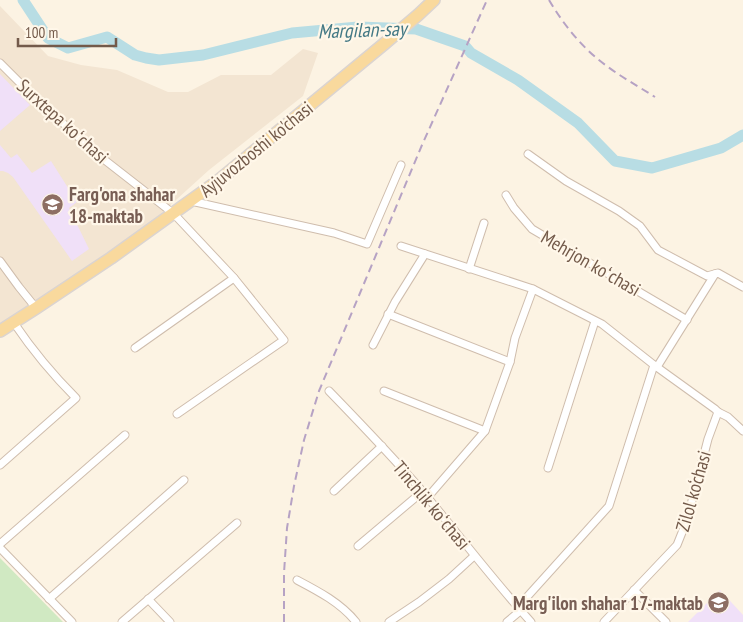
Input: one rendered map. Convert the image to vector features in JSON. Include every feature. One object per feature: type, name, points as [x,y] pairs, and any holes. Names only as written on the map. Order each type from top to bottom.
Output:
[{"type":"main road","name":"Ayjuvozboshi ko'chasi","points":[[0,331],[112,258],[218,181],[384,44],[434,0]]},
{"type":"street","name":"Surxtepa koʻchasi","points":[[0,63],[35,98],[97,154],[174,214],[234,278],[284,340],[176,414]]},
{"type":"street","points":[[528,154],[566,181],[619,211],[640,226],[658,250],[707,276],[722,275],[743,287]]},
{"type":"street","points":[[191,201],[334,233],[367,244],[401,165]]},
{"type":"street","name":"Mehrjon koʻchasi","points":[[506,194],[514,208],[532,229],[687,320]]},
{"type":"street","points":[[469,269],[484,222]]},
{"type":"street","points":[[401,246],[533,289],[602,324],[718,412],[728,417],[743,431]]},
{"type":"street","points":[[373,345],[404,286],[425,254]]},
{"type":"street","points":[[0,261],[36,308]]},
{"type":"street","points":[[507,622],[609,506],[656,366],[715,274]]},
{"type":"street","points":[[135,348],[234,278]]},
{"type":"street","points":[[358,546],[425,495],[485,431],[510,362],[515,338],[533,289]]},
{"type":"street","points":[[388,314],[510,362]]},
{"type":"street","points":[[548,468],[595,321]]},
{"type":"street","points":[[0,464],[76,398],[52,374],[14,323]]},
{"type":"street","name":"Tinchlik koʻchasi","points":[[329,391],[382,446],[425,495],[530,622]]},
{"type":"street","points":[[384,391],[485,431]]},
{"type":"street","name":"Zilol ko‘chasi","points":[[604,622],[677,545],[687,520],[708,438],[718,412]]},
{"type":"street","points":[[0,544],[124,435]]},
{"type":"street","points":[[334,491],[382,446]]},
{"type":"street","points":[[49,599],[184,480]]},
{"type":"street","points":[[122,622],[238,523]]},
{"type":"street","points":[[0,548],[72,622]]},
{"type":"street","points":[[388,622],[419,602],[474,556]]},
{"type":"street","points":[[297,580],[337,604],[350,614],[356,622]]},
{"type":"street","points":[[634,590],[666,622]]},
{"type":"street","points":[[148,599],[170,622]]},
{"type":"shaded area","points":[[0,6],[48,56],[81,65],[117,70],[168,92],[188,92],[221,75],[271,75],[303,49],[318,53],[303,96],[209,170],[144,229],[0,326]]},
{"type":"shaded area","points":[[0,74],[30,105],[0,131]]},
{"type":"shaded area","name":"Farg'ona shahar 18-maktab","points":[[0,145],[11,158],[17,154],[32,173],[51,161],[77,202],[69,208],[89,249],[72,261],[13,177],[8,173],[0,171]]},
{"type":"shaded area","name":"Marg'ilon shahar 17-maktab","points":[[720,590],[743,615],[743,622],[688,622]]},
{"type":"green space","points":[[0,558],[63,622],[0,622]]},
{"type":"waterway","name":"Margilan-say","points":[[23,0],[48,38],[68,48],[107,37],[135,55],[159,60],[203,55],[292,33],[358,27],[416,29],[465,46],[471,53],[518,80],[578,123],[615,161],[652,168],[721,148],[743,135]]},
{"type":"railway","points":[[284,622],[284,573],[287,528],[304,440],[319,391],[422,145],[487,0]]},
{"type":"railway","points":[[549,0],[571,32],[592,54],[612,70],[655,97]]},
{"type":"place","name":"Farg'ona shahar 18-maktab","points":[[53,205]]},
{"type":"place","name":"Marg'ilon shahar 17-maktab","points":[[719,603]]}]
